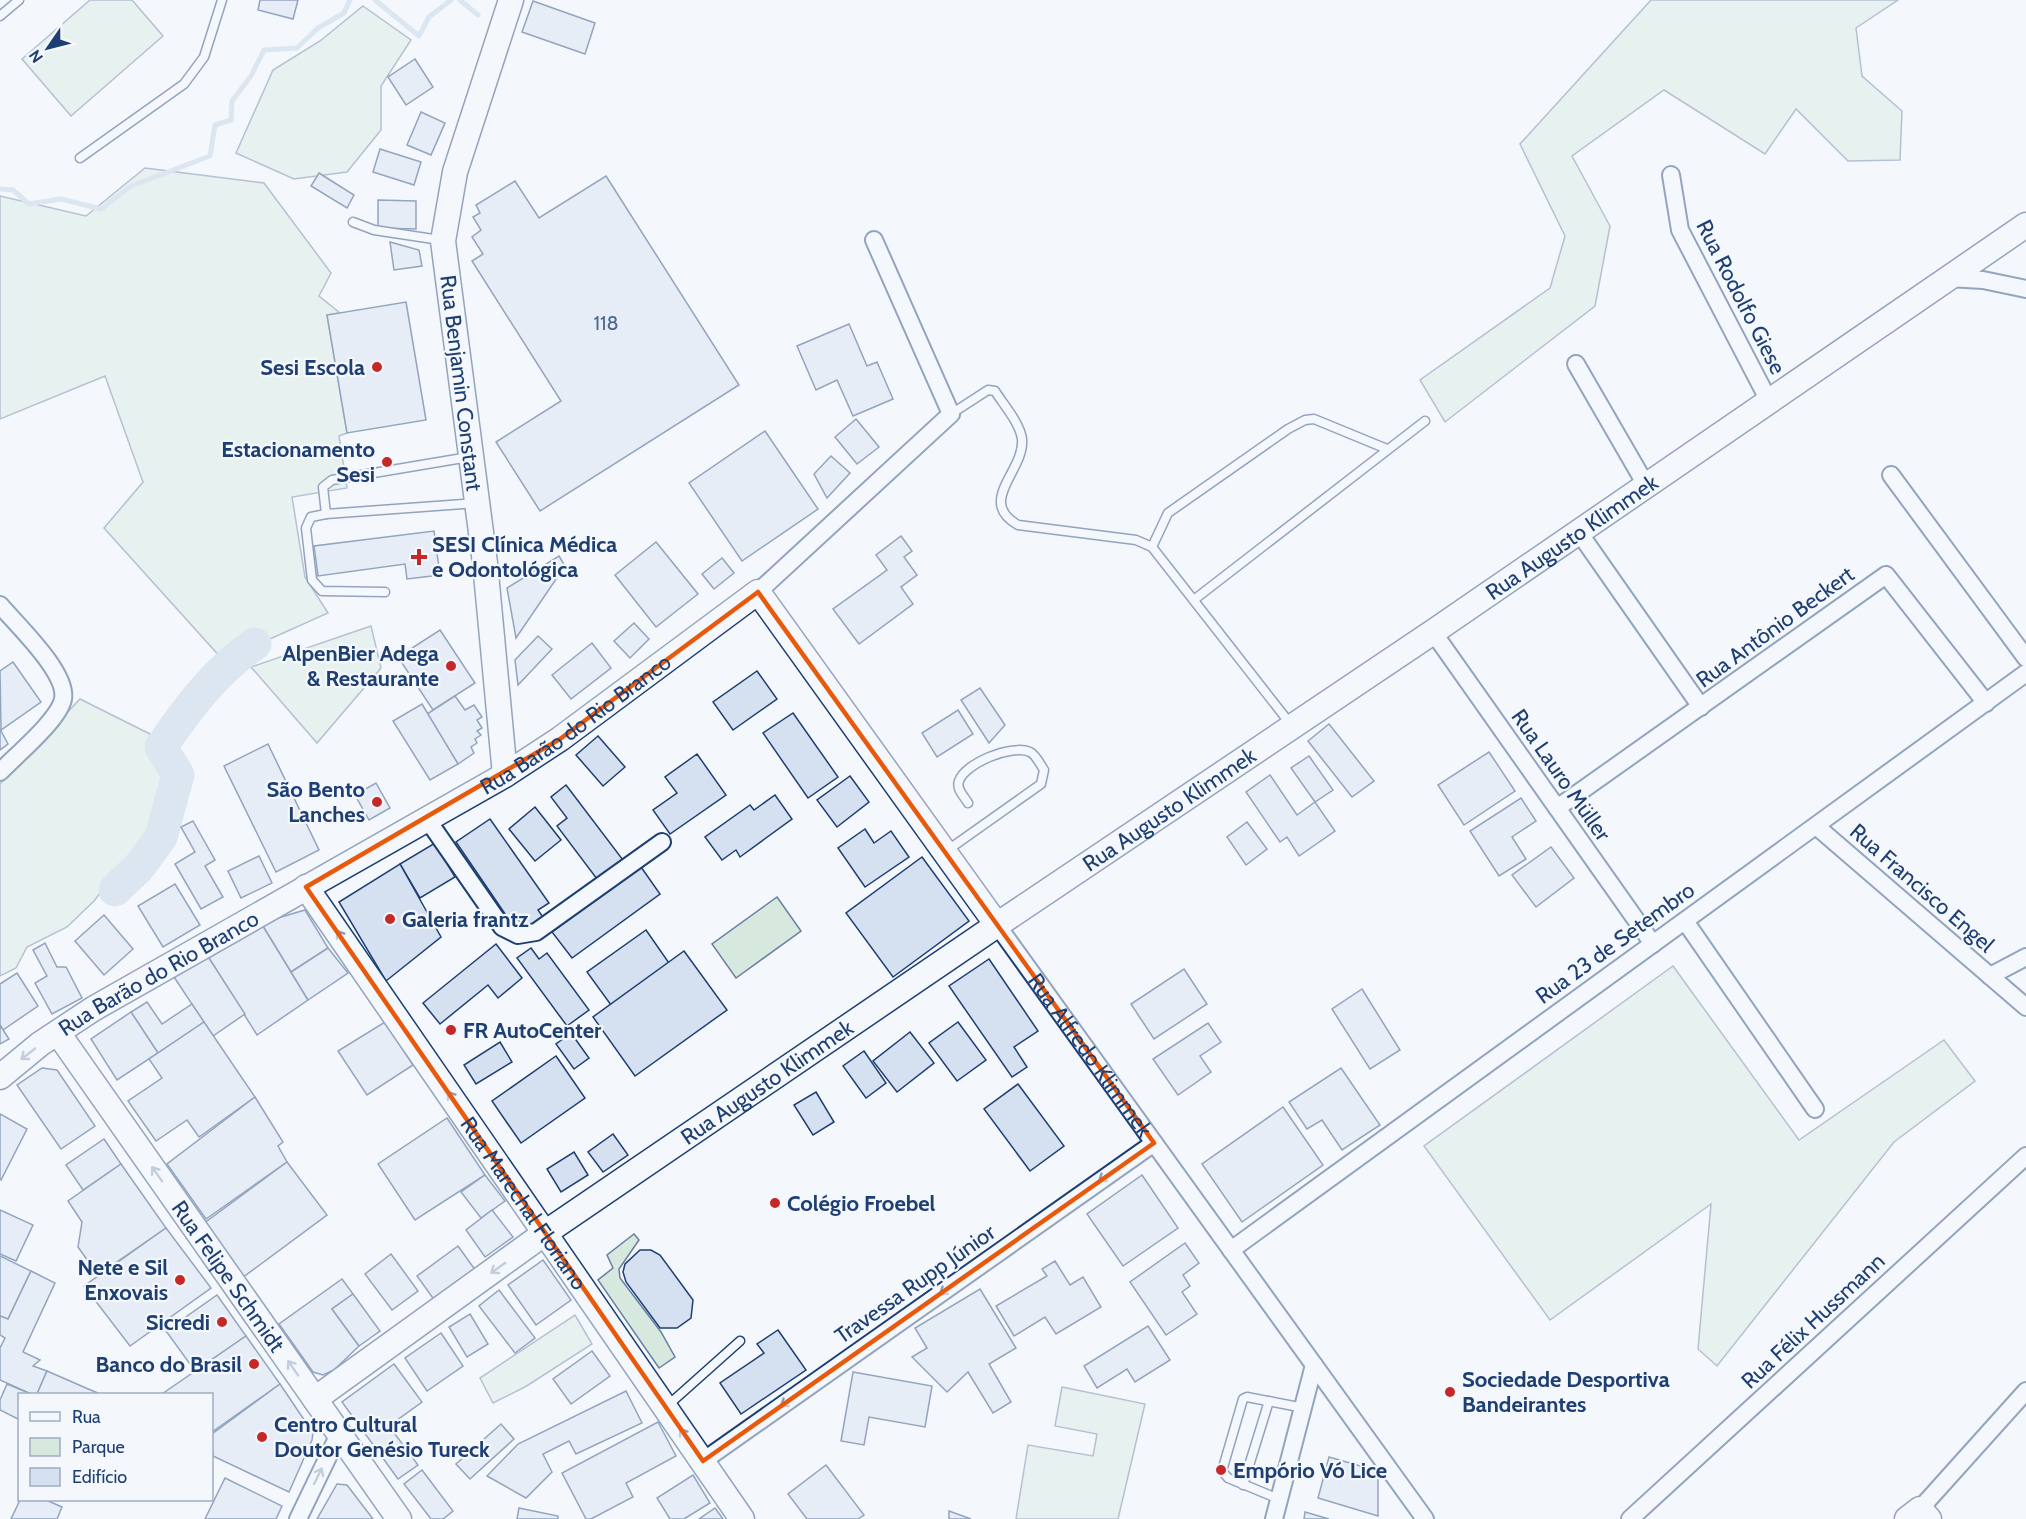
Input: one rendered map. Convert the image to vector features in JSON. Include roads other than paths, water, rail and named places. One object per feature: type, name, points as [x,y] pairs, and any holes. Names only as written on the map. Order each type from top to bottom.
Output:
[{"type":"street","name":"Rua Benjamin Constant","points":[[505,775],[477,503],[443,241],[455,171],[512,0]]},
{"type":"street","name":"Rua Rodolfo Giese","points":[[1671,175],[1677,221],[1683,236],[1769,401]]},
{"type":"street","name":"Rua Augusto Klimmek","points":[[315,1399],[545,1233],[1433,632],[2026,225]]},
{"type":"street","points":[[874,240],[951,414]]},
{"type":"street","points":[[1948,278],[1983,280],[2026,289]]},
{"type":"street","points":[[1576,364],[1646,485]]},
{"type":"street","name":"Rua Barão do Rio Branco","points":[[0,1077],[58,1033],[173,962],[505,775],[560,739],[758,592],[951,414]]},
{"type":"street","points":[[1891,475],[2026,658]]},
{"type":"street","points":[[1578,531],[1701,707]]},
{"type":"street","name":"Rua Antônio Beckert","points":[[1557,808],[1886,575],[1986,702]]},
{"type":"street","name":"Rua Alfredo Klimmek","points":[[758,592],[1425,1519]]},
{"type":"street","points":[[0,605],[56,672],[63,691],[58,709],[0,772]]},
{"type":"street","name":"Rua Lauro Müller","points":[[1433,632],[1653,944]]},
{"type":"street","name":"Rua 23 de Setembro","points":[[1231,1250],[2026,673]]},
{"type":"street","points":[[427,819],[502,927],[518,935],[536,932],[662,842]]},
{"type":"street","name":"Rua Francisco Engel","points":[[1816,826],[2026,1007]]},
{"type":"street","name":"Rua Marechal Floriano","points":[[306,887],[742,1519]]},
{"type":"street","points":[[1685,921],[1815,1109]]},
{"type":"street","points":[[1990,976],[2026,957]]},
{"type":"street","name":"Rua Felipe Schmidt","points":[[58,1033],[399,1519]]},
{"type":"street","name":"Travessa Rupp Júnior","points":[[703,1461],[1154,1143]]},
{"type":"street","name":"Rua Félix Hussmann","points":[[1630,1519],[2026,1156]]},
{"type":"street","points":[[1274,1519],[1314,1365]]},
{"type":"street","points":[[1919,1516],[2026,1391]]},
{"type":"street","points":[[298,1519],[339,1434]]},
{"type":"lane","points":[[0,16],[19,0]]},
{"type":"lane","points":[[80,158],[184,84],[204,57],[222,0]]},
{"type":"lane","points":[[353,222],[374,230],[443,241]]},
{"type":"lane","points":[[951,414],[991,389],[1018,428],[1022,438],[1021,453],[1001,496],[1001,510],[1007,519],[1018,525],[1136,540],[1152,547],[1195,599],[1292,726]]},
{"type":"lane","points":[[1152,547],[1168,513],[1287,429],[1305,420],[1314,419],[1387,449]]},
{"type":"lane","points":[[1195,599],[1425,421]]},
{"type":"lane","points":[[326,514],[323,487],[332,480],[471,457]]},
{"type":"lane","points":[[385,592],[322,591],[316,586],[312,580],[306,528],[311,517],[477,503]]},
{"type":"lane","points":[[945,852],[1041,784],[1044,770],[1032,753],[1022,749],[996,752],[963,775],[959,781],[958,789],[968,802]]},
{"type":"lane","points":[[665,1407],[740,1341]]},
{"type":"lane","points":[[1279,1499],[1228,1478],[1222,1471],[1241,1402],[1247,1397],[1304,1408]]},
{"type":"lane","points":[[1243,1485],[1269,1401]]},
{"type":"waterway","points":[[0,189],[13,190],[29,204],[61,199],[101,209],[131,186],[210,156],[215,125],[231,120],[232,101],[251,76],[264,50],[297,48],[318,28],[344,13],[350,0]]},
{"type":"waterway","points":[[375,0],[419,36],[429,17],[451,0]]},
{"type":"waterway","points":[[460,0],[478,15]]},
{"type":"waterway","points":[[115,890],[139,867],[161,837],[178,775],[161,747],[192,704],[215,678],[255,644]]},
{"type":"place","name":"Sesi Escola","points":[[377,367]]},
{"type":"place","name":"Estacionamento Sesi","points":[[387,462]]},
{"type":"place","name":"SESI Clínica Médica e Odontológica","points":[[419,557]]},
{"type":"place","name":"AlpenBier Adega & Restaurante","points":[[451,666]]},
{"type":"place","name":"São Bento Lanches","points":[[377,802]]},
{"type":"place","name":"Galeria frantz","points":[[390,919]]},
{"type":"place","name":"FR AutoCenter","points":[[451,1030]]},
{"type":"place","name":"Colégio Froebel","points":[[775,1203]]},
{"type":"place","name":"Nete e Sil Enxovais","points":[[180,1280]]},
{"type":"place","name":"Sicredi","points":[[222,1322]]},
{"type":"place","name":"Banco do Brasil","points":[[254,1364]]},
{"type":"place","name":"Sociedade Desportiva Bandeirantes","points":[[1450,1392]]},
{"type":"place","name":"Centro Cultural Doutor Genésio Tureck","points":[[262,1437]]},
{"type":"place","name":"Empório Vó Lice","points":[[1221,1470]]}]
